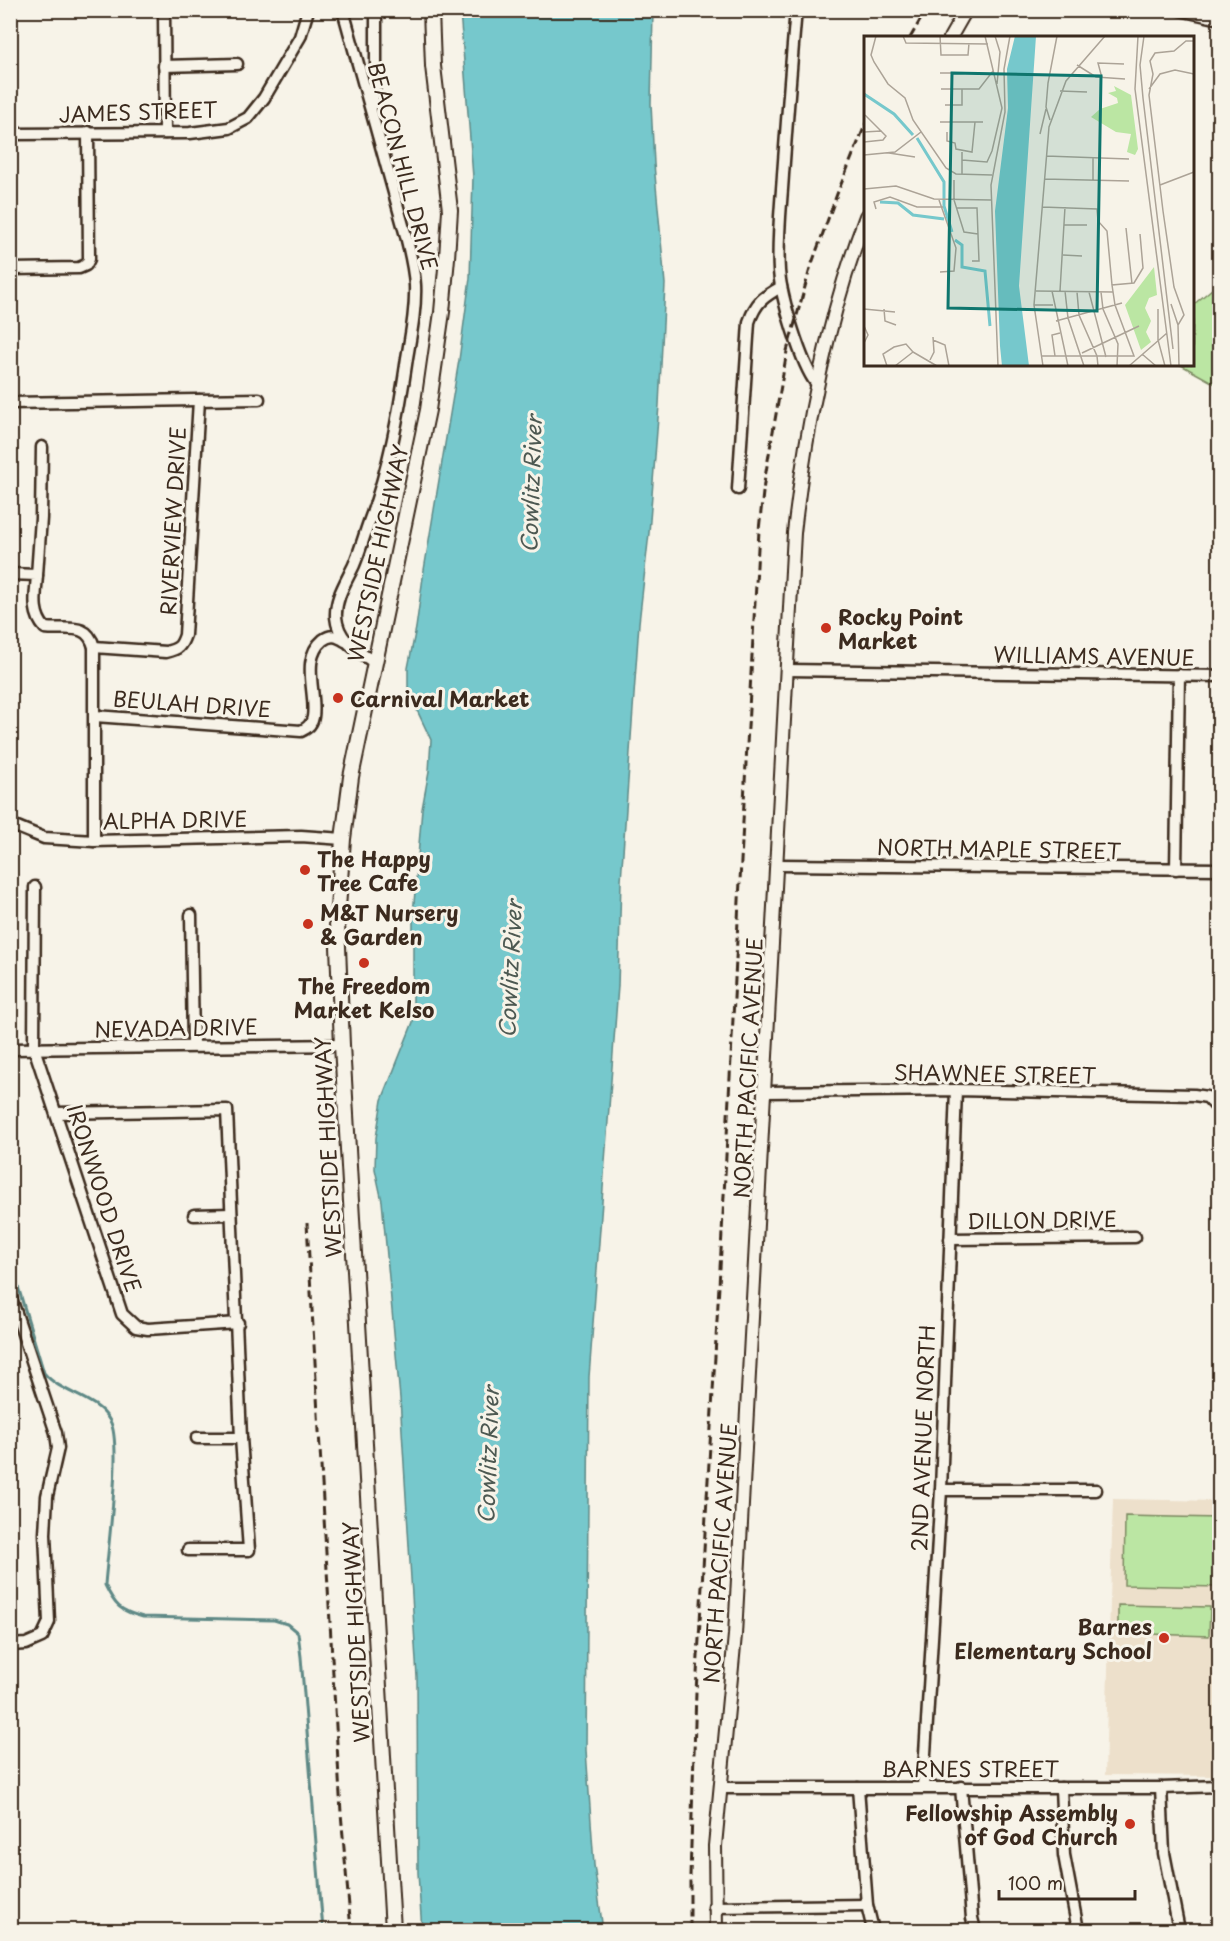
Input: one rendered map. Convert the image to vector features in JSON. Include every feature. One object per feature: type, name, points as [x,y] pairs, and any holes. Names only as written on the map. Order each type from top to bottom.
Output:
[{"type":"main road","name":"WESTSIDE HIGHWAY","points":[[393,1930],[342,1045],[337,922],[343,839],[351,777],[428,410],[442,312],[450,210],[433,66],[431,10]]},
{"type":"street","points":[[164,10],[165,133]]},
{"type":"street","name":"JAMES STREET","points":[[10,134],[209,132],[229,128],[248,118],[264,98],[300,37],[308,10]]},
{"type":"street","name":"BEACON HILL DRIVE","points":[[343,10],[406,236],[415,286],[408,356],[390,456],[380,494],[338,603],[336,620],[345,641]]},
{"type":"street","points":[[371,112],[376,78],[376,10]]},
{"type":"street","points":[[796,10],[779,262],[781,287],[802,359],[816,383]]},
{"type":"street","points":[[951,36],[966,10]]},
{"type":"street","points":[[1180,10],[1220,19]]},
{"type":"street","points":[[164,66],[237,64]]},
{"type":"street","points":[[10,269],[79,268],[86,265],[89,259],[88,132]]},
{"type":"street","name":"NORTH PACIFIC AVENUE","points":[[716,1930],[715,1846],[735,1635],[794,533],[816,383],[841,290],[864,222]]},
{"type":"street","points":[[738,489],[749,322],[754,307],[765,296],[781,287]]},
{"type":"street","points":[[10,402],[259,399]]},
{"type":"street","name":"RIVERVIEW DRIVE","points":[[94,647],[166,652],[177,649],[181,645],[184,635],[199,400]]},
{"type":"street","points":[[42,447],[41,518],[35,604],[39,621],[45,628],[74,628],[85,631],[92,639],[94,647]]},
{"type":"street","points":[[10,574],[37,574]]},
{"type":"street","name":"BEULAH DRIVE","points":[[94,647],[95,716],[301,731],[313,720],[311,680],[314,653],[320,643],[328,637],[335,636],[345,641]]},
{"type":"street","points":[[345,641],[375,663]]},
{"type":"street","name":"WILLIAMS AVENUE","points":[[787,670],[1220,676]]},
{"type":"street","points":[[1176,869],[1179,675]]},
{"type":"street","points":[[94,841],[95,716]]},
{"type":"street","name":"ALPHA DRIVE","points":[[10,824],[44,838],[94,841],[300,836],[343,839]]},
{"type":"street","name":"NORTH MAPLE STREET","points":[[777,864],[1220,869]]},
{"type":"street","name":"IRONWOOD DRIVE","points":[[35,888],[34,1048],[122,1314],[136,1327],[148,1329],[238,1323]]},
{"type":"street","points":[[191,915],[194,1046]]},
{"type":"street","name":"NEVADA DRIVE","points":[[10,1048],[342,1045]]},
{"type":"street","name":"SHAWNEE STREET","points":[[765,1092],[956,1090],[1194,1095],[1207,1097],[1220,1111]]},
{"type":"street","name":"2ND AVENUE NORTH","points":[[922,1787],[941,1490],[956,1090]]},
{"type":"street","points":[[56,1113],[227,1110],[238,1323],[241,1438],[249,1550],[188,1550]]},
{"type":"street","points":[[194,1215],[231,1214]]},
{"type":"street","name":"DILLON DRIVE","points":[[950,1239],[1135,1237]]},
{"type":"street","points":[[10,1295],[56,1433],[58,1448],[47,1496],[45,1534],[49,1622],[42,1637],[26,1644],[10,1645]]},
{"type":"street","points":[[197,1438],[241,1438]]},
{"type":"street","points":[[941,1490],[1096,1490]]},
{"type":"street","name":"BARNES STREET","points":[[720,1788],[1220,1786]]},
{"type":"street","points":[[961,1787],[972,1918],[975,1930]]},
{"type":"street","points":[[858,1788],[867,1905],[873,1930]]},
{"type":"street","points":[[1061,1788],[1064,1855],[1078,1930]]},
{"type":"street","points":[[1161,1788],[1164,1853],[1179,1930]]},
{"type":"street","points":[[714,1907],[867,1905]]},
{"type":"shaded area","name":"Barnes Elementary School","points":[[1113,1499],[1219,1501],[1219,1776],[1105,1775]]},
{"type":"green space","points":[[1219,283],[1219,386],[1183,366],[1194,366],[1194,304]]},
{"type":"green space","points":[[1125,1516],[1219,1518],[1219,1587],[1124,1585]]},
{"type":"green space","points":[[1118,1605],[1210,1607],[1209,1636],[1149,1634],[1148,1626],[1118,1625]]},
{"type":"water","name":"Cowlitz River","points":[[460,11],[653,11],[651,104],[665,284],[659,405],[639,623],[621,881],[618,986],[589,1377],[586,1750],[594,1865],[603,1930],[422,1930],[418,1873],[417,1677],[400,1398],[382,1201],[375,1169],[376,1138],[382,1100],[413,1022],[413,915],[422,809],[429,771],[431,740],[408,691],[408,668],[459,360],[470,278],[473,177]]},
{"type":"waterway","points":[[10,1260],[44,1373],[60,1386],[96,1406],[110,1421],[114,1433],[115,1474],[105,1585],[115,1603],[124,1610],[143,1617],[274,1620],[287,1624],[298,1633],[323,1930]]},
{"type":"railway","points":[[911,36],[926,10]]},
{"type":"railway","points":[[690,1930],[696,1692],[759,530],[764,483],[787,351],[810,269],[864,128]]},
{"type":"railway","points":[[307,1223],[341,1813],[351,1930]]},
{"type":"place","name":"Rocky Point Market","points":[[826,628]]},
{"type":"place","name":"Carnival Market","points":[[338,698]]},
{"type":"place","name":"The Happy Tree Cafe","points":[[305,870]]},
{"type":"place","name":"M&T Nursery & Garden","points":[[308,924]]},
{"type":"place","name":"The Freedom Market Kelso","points":[[364,963]]},
{"type":"place","name":"Barnes Elementary School","points":[[1164,1638]]},
{"type":"place","name":"Fellowship Assembly of God Church","points":[[1130,1824]]}]
